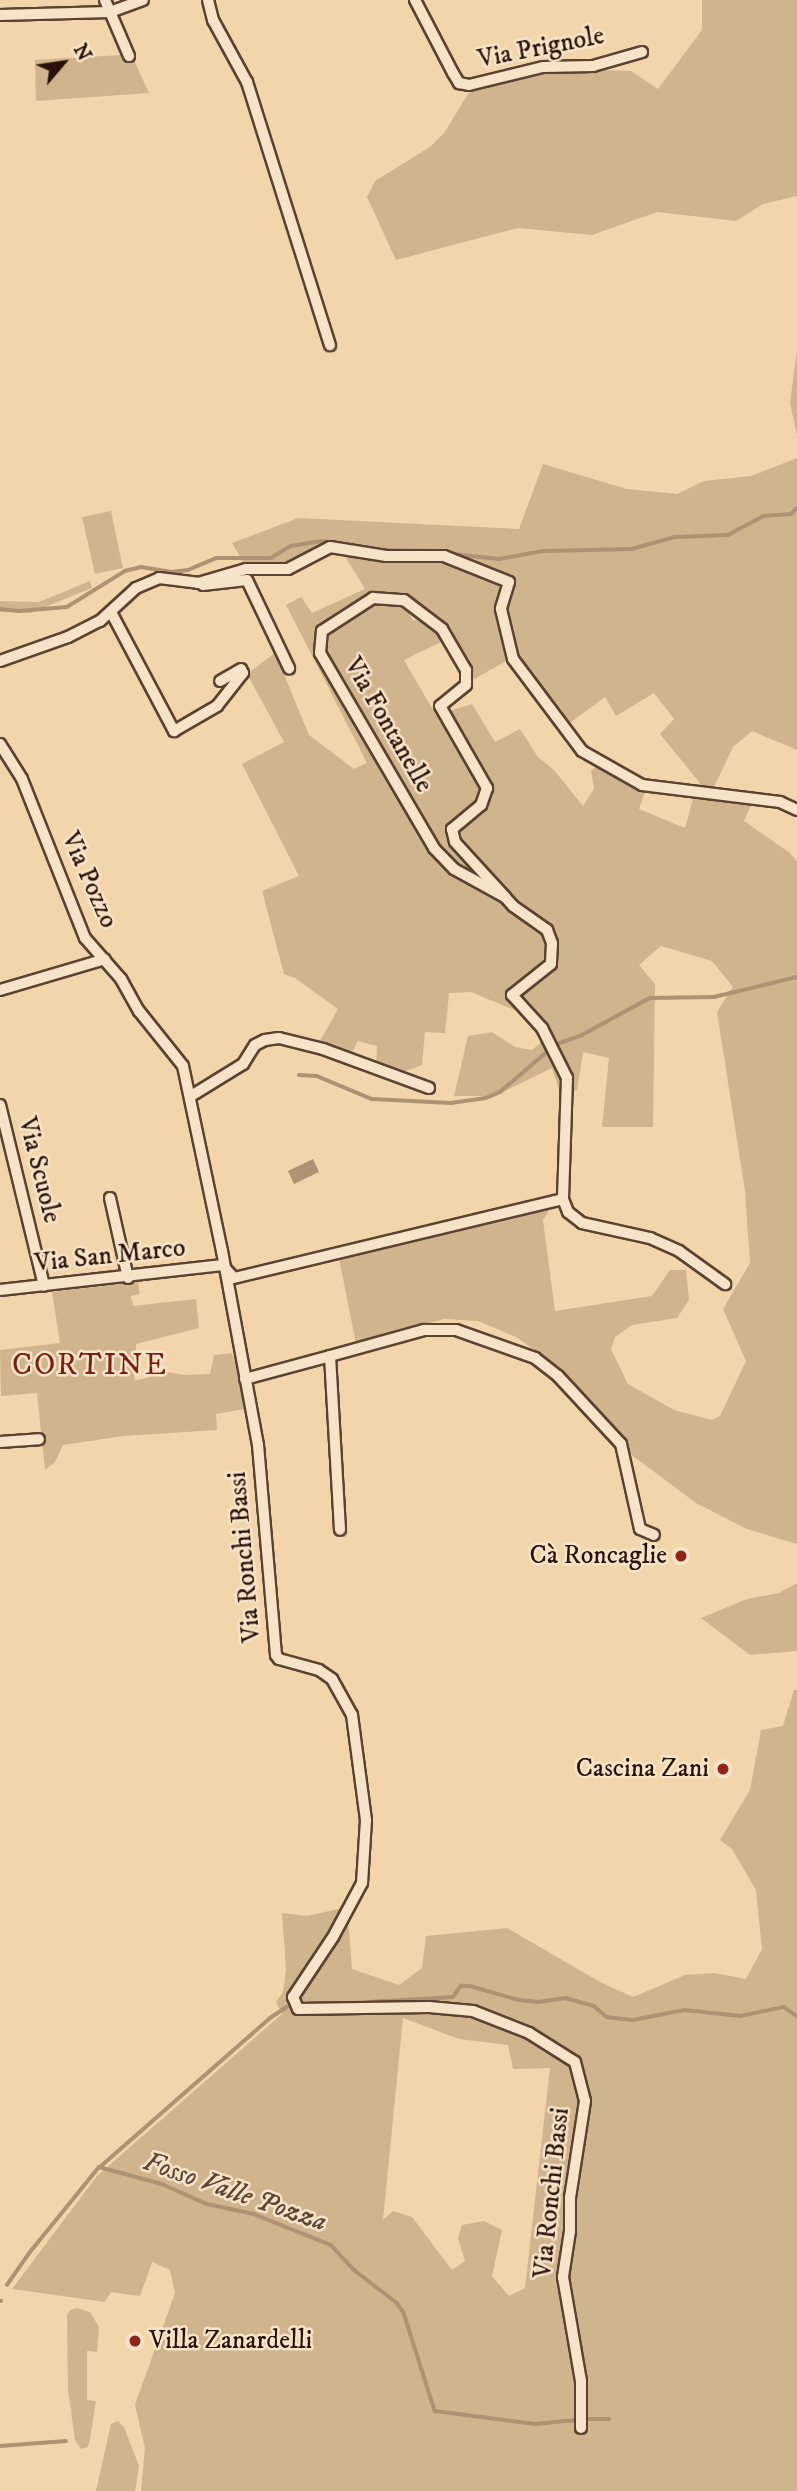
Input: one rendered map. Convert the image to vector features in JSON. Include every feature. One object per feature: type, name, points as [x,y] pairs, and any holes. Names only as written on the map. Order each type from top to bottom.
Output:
[{"type":"street","points":[[105,0],[130,56]]},
{"type":"street","points":[[0,15],[110,12],[143,0]]},
{"type":"street","points":[[208,0],[213,20],[247,82],[330,345]]},
{"type":"street","name":"Via Prignole","points":[[415,0],[459,83],[469,85],[543,67],[593,66],[642,52]]},
{"type":"street","points":[[198,583],[246,569],[288,569],[330,547],[386,556],[444,556],[505,579],[509,584],[501,609],[513,659],[582,751],[642,785],[780,802],[797,810]]},
{"type":"street","points":[[0,661],[68,637],[111,612],[147,581],[159,578],[206,586],[247,580],[289,668]]},
{"type":"street","name":"Via Fontanelle","points":[[505,897],[455,842],[452,829],[462,817],[481,805],[487,788],[440,706],[466,685],[466,670],[442,629],[414,607],[404,600],[373,598],[322,631],[320,653],[434,848],[454,869],[505,897],[547,930],[552,943],[551,964],[512,995],[542,1028],[567,1078],[564,1199]]},
{"type":"street","points":[[111,612],[174,730],[217,706],[243,673],[240,668],[220,681]]},
{"type":"street","name":"Via Pozzo","points":[[0,744],[22,779],[86,937],[121,979],[139,1011],[183,1066],[223,1265]]},
{"type":"street","points":[[0,990],[105,959]]},
{"type":"street","points":[[191,1096],[243,1064],[256,1045],[265,1040],[279,1038],[323,1049],[429,1087]]},
{"type":"street","name":"Via Scuole","points":[[0,1105],[44,1286]]},
{"type":"street","points":[[110,1198],[128,1278]]},
{"type":"street","points":[[223,1265],[233,1278],[564,1199],[568,1212],[582,1223],[650,1238],[679,1251],[725,1284]]},
{"type":"street","name":"Via San Marco","points":[[0,1290],[128,1278],[223,1265]]},
{"type":"street","name":"Via Ronchi Bassi","points":[[223,1265],[258,1445],[276,1655],[279,1659],[319,1670],[332,1679],[344,1698],[352,1715],[366,1820],[362,1883],[333,1937],[293,1997],[298,2009],[429,2007],[473,2011],[529,2033],[575,2062],[585,2101],[570,2197],[570,2231],[563,2277],[581,2381],[581,2428]]},
{"type":"street","points":[[245,1379],[424,1330],[456,1330],[535,1358],[558,1376],[621,1444],[640,1529],[654,1535]]},
{"type":"street","points":[[330,1356],[340,1530]]},
{"type":"street","points":[[0,1441],[39,1439]]},
{"type":"shaded area","points":[[702,0],[797,0],[797,196],[763,204],[736,221],[657,212],[592,235],[518,228],[396,260],[367,197],[375,181],[430,147],[444,133],[470,91],[484,85],[555,68],[631,71],[658,89],[702,30]]},
{"type":"shaded area","points":[[132,56],[149,93],[36,101],[35,60]]},
{"type":"shaded area","points":[[797,350],[797,435],[790,403]]},
{"type":"shaded area","points":[[797,458],[797,750],[752,731],[733,747],[714,787],[699,788],[700,783],[660,734],[674,719],[654,693],[616,716],[605,697],[567,725],[519,656],[514,657],[503,609],[512,579],[452,558],[469,558],[439,551],[414,549],[385,553],[321,544],[294,560],[272,565],[244,563],[232,543],[298,518],[519,529],[543,464],[627,489],[677,494],[704,481],[751,476]]},
{"type":"shaded area","points":[[111,511],[123,568],[95,574],[82,517]]},
{"type":"shaded area","points":[[343,553],[444,558],[506,583],[499,609],[510,659],[474,679],[461,651],[404,597],[374,595],[325,627],[318,653],[374,756],[439,857],[503,899],[546,932],[550,942],[546,963],[514,988],[524,1014],[471,992],[449,993],[445,1033],[425,1032],[422,1065],[393,1076],[376,1069],[377,1046],[358,1041],[350,1056],[315,1050],[338,1009],[295,978],[284,974],[262,891],[299,876],[242,764],[284,742],[247,674],[275,653],[309,735],[354,769],[367,763],[286,605],[301,597],[312,613],[365,589]]},
{"type":"shaded area","points":[[90,581],[92,588],[30,613],[0,612],[0,601],[39,602]]},
{"type":"shaded area","points":[[371,603],[404,604],[413,621],[421,618],[447,639],[404,660],[436,715],[440,714],[466,764],[484,788],[485,795],[455,820],[449,830],[497,891],[460,870],[444,855],[324,655],[325,632],[356,615]]},
{"type":"shaded area","points":[[472,704],[495,742],[520,729],[538,757],[554,770],[583,806],[594,789],[591,771],[599,764],[646,789],[639,809],[685,828],[693,799],[753,800],[744,821],[790,853],[797,862],[797,1544],[747,1529],[696,1503],[633,1456],[616,1433],[546,1358],[516,1337],[478,1321],[444,1319],[356,1344],[339,1258],[537,1208],[551,1207],[543,1220],[555,1311],[652,1296],[670,1270],[686,1270],[689,1300],[677,1318],[632,1325],[615,1337],[611,1349],[628,1384],[674,1410],[712,1420],[720,1416],[746,1361],[723,1309],[750,1263],[745,1191],[717,1012],[733,987],[712,961],[661,946],[639,965],[655,984],[653,1127],[602,1127],[609,1058],[583,1052],[577,1090],[571,1092],[518,995],[543,976],[553,935],[545,922],[519,905],[460,843],[455,828],[489,799],[489,791],[446,712]]},
{"type":"shaded area","points":[[492,1032],[515,1047],[532,1050],[543,1041],[565,1079],[565,1094],[561,1096],[552,1068],[495,1096],[454,1096],[468,1036]]},
{"type":"shaded area","points":[[313,1159],[319,1172],[294,1184],[288,1171]]},
{"type":"shaded area","points":[[138,1282],[140,1294],[131,1296],[133,1306],[196,1299],[199,1328],[136,1344],[136,1368],[133,1370],[135,1381],[166,1372],[210,1374],[214,1355],[232,1353],[250,1408],[216,1414],[217,1430],[124,1436],[63,1445],[55,1462],[45,1470],[37,1393],[1,1396],[0,1350],[60,1343],[52,1292]]},
{"type":"shaded area","points":[[797,1583],[797,1651],[750,1655],[701,1618],[747,1599],[779,1593]]},
{"type":"shaded area","points":[[794,1690],[797,1690],[797,2491],[141,2491],[145,2448],[135,2405],[175,2293],[170,2270],[152,2262],[140,2296],[111,2292],[105,2302],[12,2289],[97,2176],[282,2014],[276,2002],[283,1992],[286,1969],[282,1913],[307,1916],[347,1907],[352,1969],[399,1985],[422,1968],[426,1936],[507,1928],[600,1982],[633,1997],[685,1975],[714,1973],[746,1979],[762,1949],[756,1890],[732,1849],[720,1840],[750,1790],[761,1730],[783,1726]],"holes":[[[403,2018],[459,2039],[508,2045],[513,2069],[550,2068],[525,2288],[509,2296],[492,2276],[502,2230],[484,2221],[462,2225],[458,2238],[465,2261],[452,2270],[412,2217],[393,2211],[383,2220]]]},
{"type":"shaded area","points":[[77,2308],[90,2312],[99,2327],[97,2352],[87,2351],[87,2400],[96,2401],[88,2447],[81,2449],[75,2440],[68,2390],[67,2315],[70,2310]]},
{"type":"shaded area","points":[[118,2421],[124,2427],[139,2466],[135,2491],[96,2491],[111,2424]]},
{"type":"waterway","points":[[453,554],[499,559],[544,551],[632,549],[675,537],[728,535],[763,516],[791,514],[797,508]]},
{"type":"waterway","points":[[0,609],[19,611],[67,607],[125,571],[141,567],[172,572],[188,570],[216,558],[271,558],[291,546],[322,541],[369,548]]},
{"type":"waterway","points":[[380,550],[431,551]]},
{"type":"waterway","points":[[299,1075],[317,1076],[372,1099],[451,1103],[486,1098],[500,1092],[555,1045],[582,1035],[650,998],[714,997],[797,977]]},
{"type":"waterway","points":[[352,2003],[453,1997],[461,1986],[470,1986],[519,2000],[538,2002],[566,1998],[594,2006],[607,2017],[633,2020],[685,2010],[740,2016],[784,2007],[797,2016]]},
{"type":"waterway","points":[[100,2167],[270,2018],[287,2007]]},
{"type":"waterway","name":"Fosso Valle Pozza","points":[[7,2285],[30,2252],[99,2167],[162,2184],[207,2204],[254,2214],[331,2245],[353,2269],[397,2303],[404,2313],[435,2411],[535,2424],[576,2420]]},
{"type":"waterway","name":"Fosso Valle Pozza","points":[[587,2419],[609,2419]]},
{"type":"waterway","points":[[0,2446],[66,2441]]},
{"type":"place","name":"Cà Roncaglie","points":[[681,1556]]},
{"type":"place","name":"Cascina Zani","points":[[723,1769]]},
{"type":"place","name":"Villa Zanardelli","points":[[135,2341]]},
{"type":"district","name":"CORTINE","points":[[90,1366]]}]
